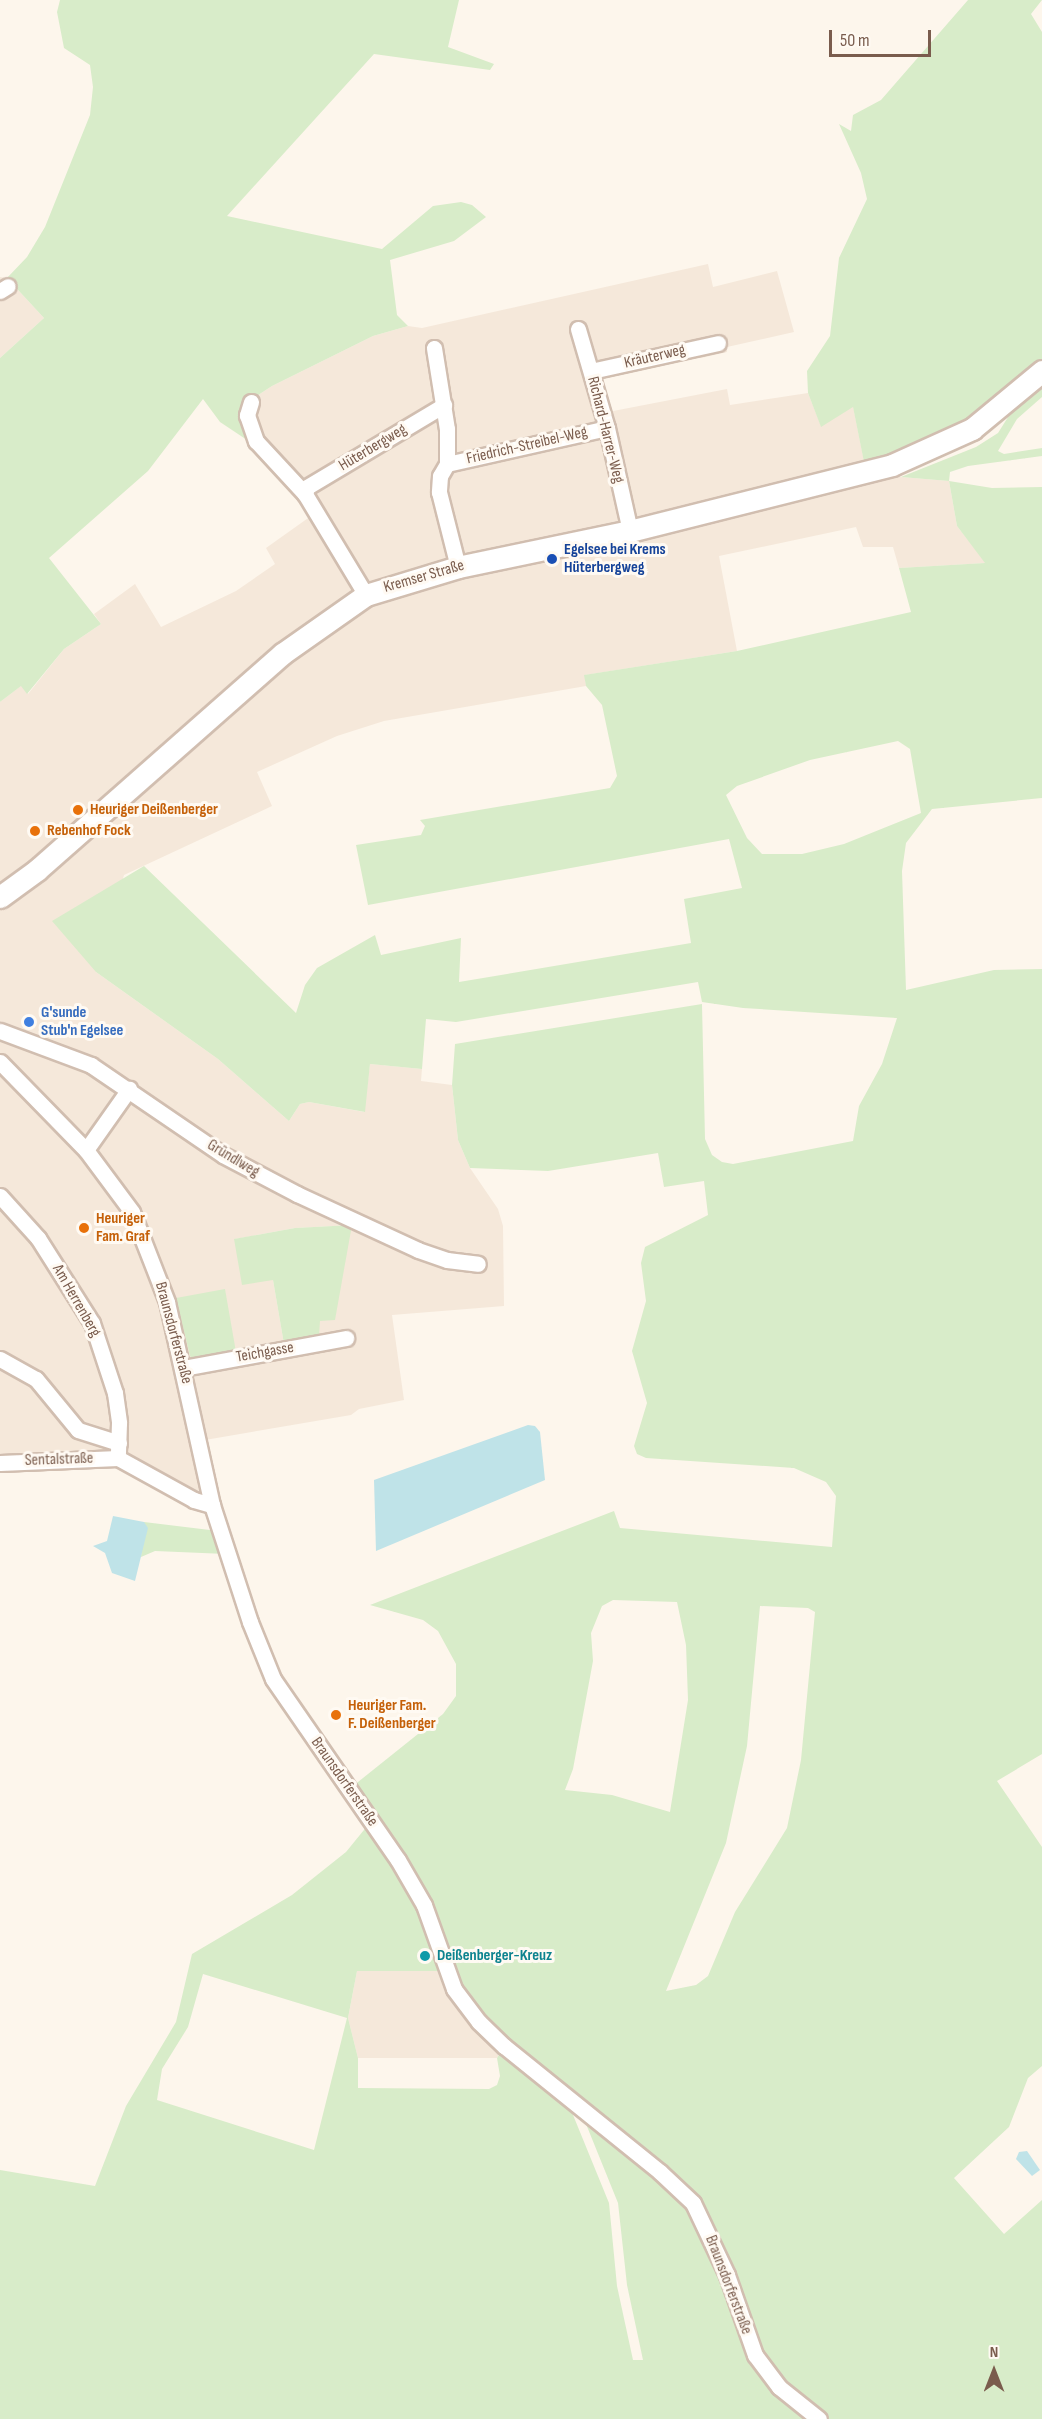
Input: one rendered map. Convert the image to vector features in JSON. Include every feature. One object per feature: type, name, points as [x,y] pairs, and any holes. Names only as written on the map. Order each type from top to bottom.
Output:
[{"type":"street","name":"Richard-Harrer-Weg","points":[[578,329],[607,428],[630,531]]},
{"type":"street","name":"Kräuterweg","points":[[591,372],[718,343]]},
{"type":"street","points":[[434,348],[444,405],[447,464],[440,476],[439,492],[458,567]]},
{"type":"street","name":"Kremser Straße","points":[[0,897],[37,870],[282,654],[366,595],[458,567],[630,531],[837,481],[910,458],[972,429],[1042,372]]},
{"type":"street","points":[[251,402],[248,427],[305,494],[366,595]]},
{"type":"street","name":"Hüterbergweg","points":[[305,494],[308,488],[444,405]]},
{"type":"street","name":"Friedrich-Streibel-Weg","points":[[447,464],[607,428]]},
{"type":"street","name":"Gründlweg","points":[[0,1031],[91,1065],[246,1169],[418,1250],[447,1260],[478,1264]]},
{"type":"street","name":"Braunsdorferstraße","points":[[0,1062],[86,1150],[132,1212],[167,1302],[212,1505],[250,1622],[273,1679],[399,1860],[424,1905],[447,1975],[464,2005],[530,2070],[660,2172],[693,2203],[727,2276],[755,2355],[779,2387],[819,2419]]},
{"type":"street","points":[[86,1150],[129,1089]]},
{"type":"street","name":"Am Herrenberg","points":[[0,1196],[38,1238],[92,1323],[115,1393],[119,1450]]},
{"type":"street","name":"Teichgasse","points":[[183,1368],[346,1338]]},
{"type":"street","points":[[0,1359],[36,1379],[78,1430],[119,1450],[194,1500],[212,1505]]},
{"type":"street","name":"Sentalstraße","points":[[0,1463],[119,1450]]},
{"type":"shaded area","points":[[708,264],[713,287],[777,271],[794,332],[727,347],[727,352],[701,358],[688,355],[614,373],[601,381],[608,412],[727,389],[730,405],[808,393],[821,426],[853,406],[868,481],[901,477],[949,481],[957,526],[986,563],[899,568],[893,547],[863,547],[856,527],[719,556],[737,651],[585,675],[586,686],[384,721],[337,736],[257,772],[272,806],[124,875],[96,972],[218,1059],[289,1121],[300,1104],[309,1102],[364,1112],[370,1064],[422,1069],[421,1081],[452,1085],[458,1140],[470,1168],[498,1209],[503,1226],[504,1306],[392,1315],[404,1400],[359,1409],[351,1415],[205,1440],[218,1504],[197,1509],[126,1466],[108,1463],[0,1467],[0,702],[22,685],[28,694],[64,649],[101,624],[94,614],[135,584],[161,627],[236,591],[275,564],[266,548],[311,516],[244,430],[242,415],[246,403],[272,386],[373,336],[408,326],[422,328]],"holes":[[[352,1225],[320,1321],[284,1344],[273,1280],[235,1239],[295,1228]]]},
{"type":"shaded area","points":[[0,277],[7,278],[44,318],[0,358]]},
{"type":"shaded area","points":[[357,1971],[441,1971],[502,2050],[497,2058],[358,2058],[348,2018]]},
{"type":"green space","points":[[60,0],[459,0],[448,47],[494,64],[490,70],[374,54],[227,216],[382,249],[433,206],[461,202],[472,205],[486,217],[454,241],[390,260],[397,315],[408,326],[373,336],[272,386],[246,403],[242,415],[244,430],[253,444],[220,422],[203,399],[148,471],[49,558],[101,624],[64,649],[27,694],[21,686],[0,702],[0,358],[44,318],[7,278],[27,257],[45,227],[90,115],[93,87],[90,65],[64,48],[57,12]]},
{"type":"green space","points":[[968,0],[1042,0],[1031,14],[1042,32],[1042,363],[970,423],[865,467],[853,407],[821,427],[808,393],[807,371],[830,336],[839,258],[867,199],[861,173],[839,124],[851,131],[853,115],[881,100]]},
{"type":"green space","points":[[1042,382],[1042,397],[1017,419],[998,451],[1004,454],[1042,448],[1042,456],[968,466],[950,472],[949,481],[901,477],[976,447],[998,433],[1015,406]]},
{"type":"green space","points":[[949,481],[992,488],[1042,487],[1042,798],[932,809],[906,843],[902,871],[906,990],[994,970],[1042,969],[1042,1754],[997,1781],[1042,1847],[1042,2066],[1028,2078],[1009,2127],[954,2178],[1004,2234],[1042,2200],[1042,2419],[0,2419],[0,2170],[95,2186],[126,2106],[176,2022],[192,1954],[292,1895],[346,1852],[368,1825],[420,1907],[441,1971],[357,1971],[348,2018],[358,2058],[358,2088],[489,2089],[497,2085],[500,2076],[497,2058],[502,2050],[571,2110],[609,2203],[617,2286],[633,2360],[643,2360],[627,2285],[618,2203],[586,2124],[678,2194],[689,2206],[707,2241],[716,2236],[697,2200],[684,2187],[507,2043],[481,2019],[458,1986],[428,1902],[403,1858],[353,1786],[443,1714],[456,1696],[456,1664],[438,1631],[423,1620],[370,1605],[614,1511],[620,1528],[832,1547],[836,1496],[826,1482],[794,1468],[646,1458],[637,1454],[634,1446],[647,1403],[632,1351],[646,1301],[641,1263],[645,1247],[708,1215],[704,1181],[664,1187],[658,1153],[548,1171],[470,1168],[458,1140],[452,1085],[455,1044],[702,1004],[705,1139],[712,1155],[722,1162],[733,1164],[853,1141],[859,1106],[882,1064],[897,1018],[743,1008],[702,1002],[698,982],[456,1022],[426,1019],[422,1069],[370,1064],[365,1112],[309,1102],[300,1104],[289,1121],[218,1059],[96,972],[52,921],[144,866],[296,1013],[305,985],[317,968],[375,935],[381,955],[461,938],[459,982],[691,943],[684,899],[742,888],[729,839],[368,905],[356,845],[421,835],[425,826],[420,820],[610,788],[617,776],[602,705],[586,686],[584,675],[737,651],[911,612],[899,568],[985,563],[957,526]],"holes":[[[898,741],[910,749],[921,813],[844,844],[802,854],[762,854],[747,838],[726,795],[737,786],[810,760]],[[613,1600],[677,1602],[686,1645],[688,1700],[670,1812],[612,1795],[565,1790],[573,1769],[593,1661],[591,1633],[602,1606]],[[760,1606],[808,1608],[815,1612],[801,1760],[787,1828],[735,1912],[708,1976],[696,1985],[666,1991],[726,1843],[747,1746]],[[203,1974],[347,2018],[314,2150],[157,2100],[162,2069],[188,2027]]]},
{"type":"green space","points":[[352,1225],[335,1320],[320,1321],[319,1336],[284,1344],[273,1280],[242,1285],[234,1239],[295,1228]]},
{"type":"green space","points":[[225,1289],[236,1352],[194,1360],[190,1356],[176,1298]]},
{"type":"green space","points":[[144,1522],[218,1531],[226,1554],[155,1551],[141,1557]]},
{"type":"water","points":[[528,1425],[535,1426],[540,1432],[545,1480],[376,1551],[374,1480]]},
{"type":"water","points":[[113,1516],[144,1522],[148,1528],[135,1581],[112,1573],[105,1553],[93,1546],[107,1541]]},
{"type":"water","points":[[1027,2151],[1040,2170],[1032,2176],[1016,2159],[1019,2152]]},
{"type":"place","name":"Egelsee bei Krems Hüterbergweg","points":[[552,559]]},
{"type":"place","name":"Heuriger Deißenberger","points":[[78,810]]},
{"type":"place","name":"Rebenhof Fock","points":[[35,831]]},
{"type":"place","name":"G'sunde Stub'n Egelsee","points":[[29,1022]]},
{"type":"place","name":"Heuriger Fam. Graf","points":[[84,1228]]},
{"type":"place","name":"Heuriger Fam. F. Deißenberger","points":[[336,1715]]},
{"type":"place","name":"Deißenberger-Kreuz","points":[[425,1956]]}]
